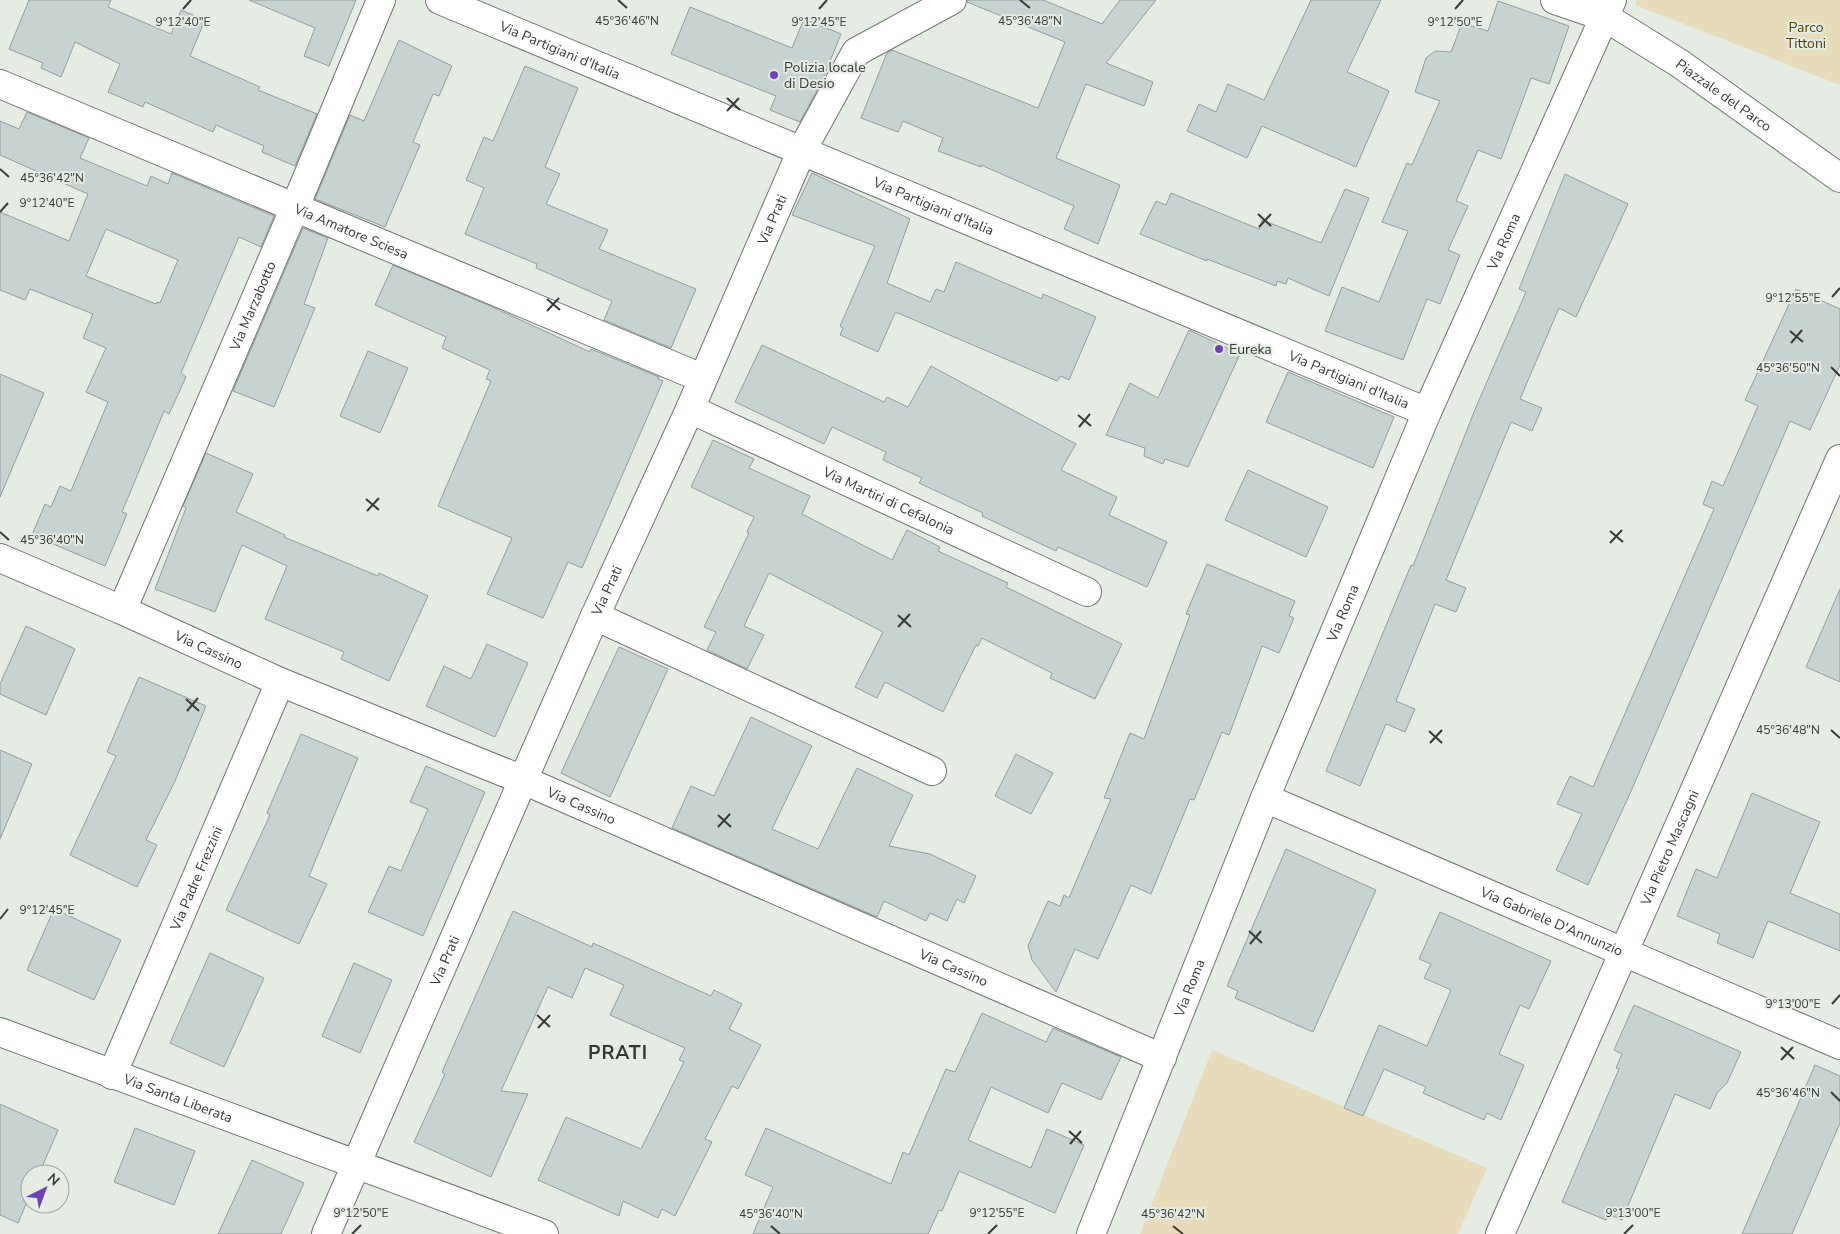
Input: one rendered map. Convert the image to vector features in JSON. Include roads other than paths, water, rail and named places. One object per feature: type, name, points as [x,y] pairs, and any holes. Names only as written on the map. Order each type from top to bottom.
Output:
[{"type":"street","name":"Via Marzabotto","points":[[122,610],[381,0]]},
{"type":"street","name":"Via Partigiani d'Italia","points":[[440,0],[1427,412]]},
{"type":"street","name":"Via Prati","points":[[326,1234],[522,780],[690,409],[802,150],[856,52],[952,0]]},
{"type":"street","name":"Piazzale del Parco","points":[[1555,0],[1608,8],[1679,63],[1840,178]]},
{"type":"street","name":"Via Roma","points":[[1091,1234],[1265,798],[1427,412],[1608,8]]},
{"type":"street","name":"Via Amatore Sciesa","points":[[0,84],[702,378]]},
{"type":"street","name":"Via Martiri di Cefalonia","points":[[690,409],[1086,592]]},
{"type":"street","name":"Via Pietro Mascagni","points":[[1500,1234],[1840,460]]},
{"type":"street","name":"Via Cassino","points":[[0,558],[122,610],[280,682],[522,780],[1162,1058]]},
{"type":"street","points":[[595,616],[932,771]]},
{"type":"street","name":"Via Padre Frezzini","points":[[112,1075],[280,682]]},
{"type":"street","name":"Via Gabriele D'Annunzio","points":[[1265,798],[1840,1045]]},
{"type":"street","name":"Via Santa Liberata","points":[[0,1032],[544,1234]]},
{"type":"place","name":"Polizia locale di Desio","points":[[774,75]]},
{"type":"place","name":"Eureka","points":[[1219,349]]},
{"type":"district","name":"PRATI","points":[[618,1053]]},
{"type":"park label","name":"Parco Tittoni","points":[[1806,36]]}]
